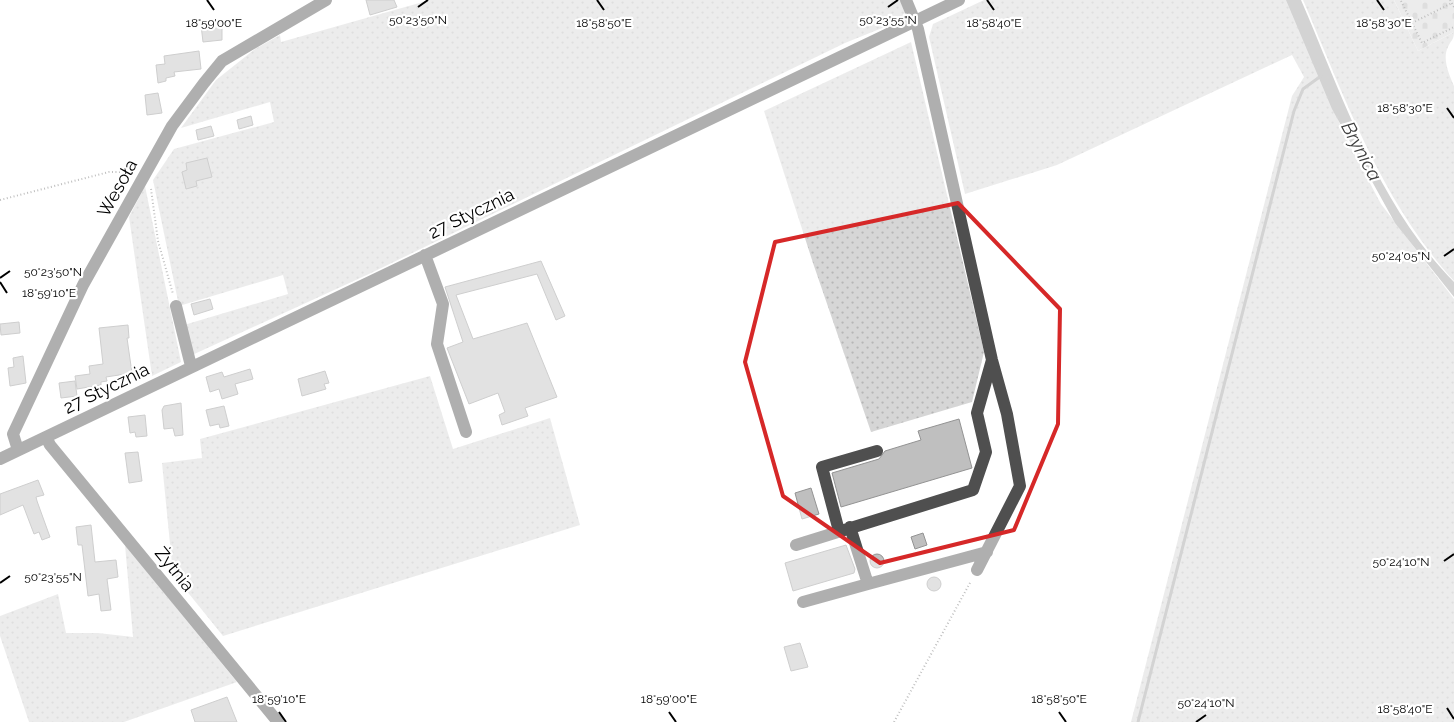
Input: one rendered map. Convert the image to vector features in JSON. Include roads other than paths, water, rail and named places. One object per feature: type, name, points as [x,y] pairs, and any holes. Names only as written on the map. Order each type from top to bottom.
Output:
[{"type":"street","name":"Wesoła","points":[[18,450],[13,434],[23,408],[83,285],[172,126],[222,61],[326,0]]},
{"type":"street","points":[[906,0],[915,21],[992,360],[1007,414],[1020,486],[977,570]]},
{"type":"street","name":"27 Stycznia","points":[[0,458],[959,0]]},
{"type":"street","points":[[425,255],[443,304],[437,344],[466,432]]},
{"type":"street","points":[[176,306],[191,366]]},
{"type":"street","points":[[796,545],[974,490],[986,452],[977,413],[992,360]]},
{"type":"street","name":"Żytnia","points":[[46,437],[52,447],[278,722]]},
{"type":"street","points":[[868,584],[822,467],[877,451]]},
{"type":"street","points":[[803,602],[987,552]]},
{"type":"water","name":"Brynica","points":[[1286,0],[1301,0],[1348,112],[1383,185],[1427,252],[1454,282],[1454,297],[1395,223],[1332,109]]},
{"type":"waterway","points":[[1138,722],[1294,111],[1303,89],[1321,76]]}]
